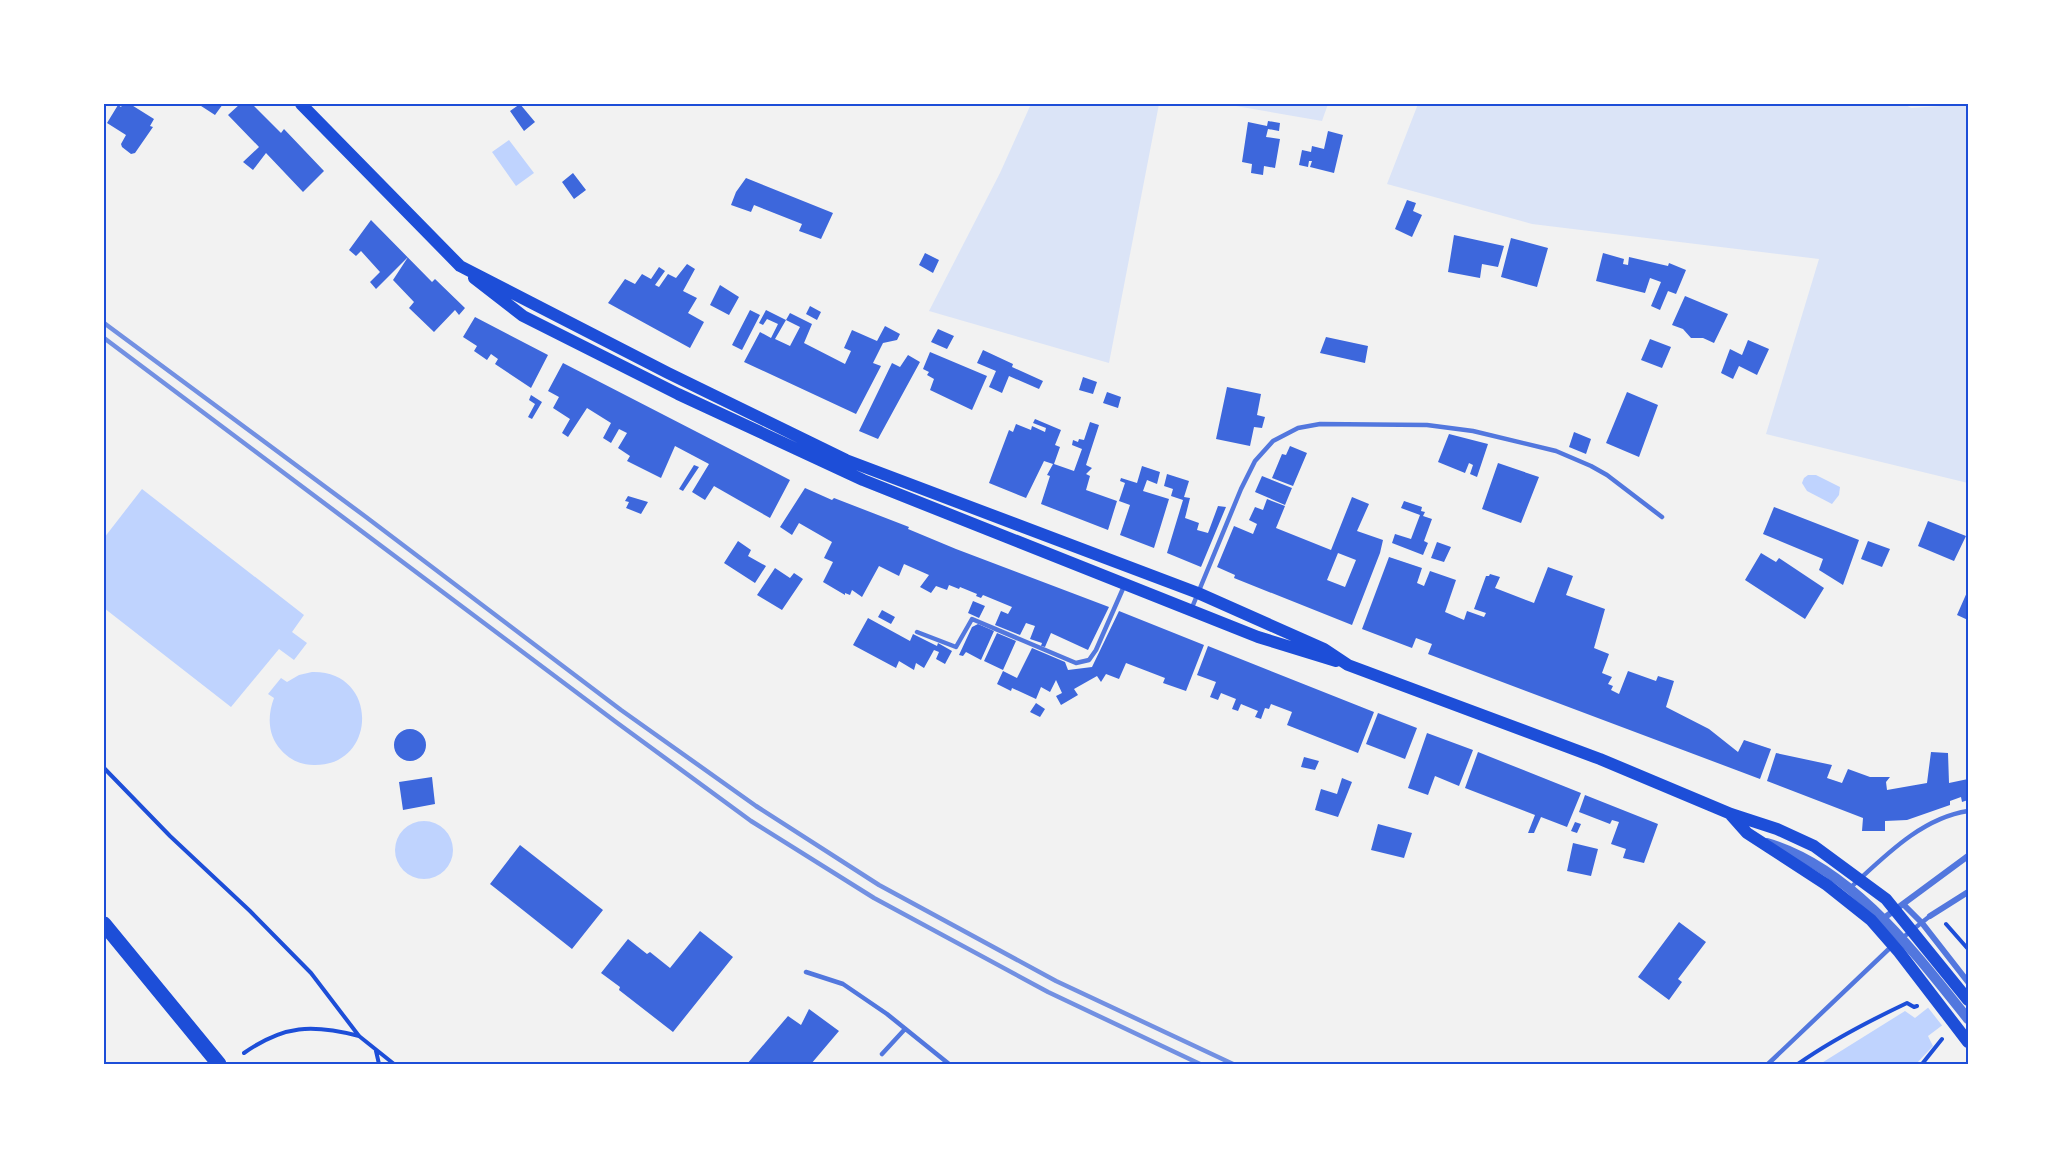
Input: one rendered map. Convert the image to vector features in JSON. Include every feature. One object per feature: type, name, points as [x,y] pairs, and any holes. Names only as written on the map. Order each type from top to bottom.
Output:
[{"type":"main road","points":[[301,104],[460,266],[523,316],[678,394],[863,480],[1258,637],[1348,665],[1600,759],[1731,814],[1777,829],[1814,846],[1899,907],[1911,937],[1968,1042]]},
{"type":"main road","points":[[460,266],[668,373],[846,460],[1198,592],[1324,649],[1348,665]]},
{"type":"main road","points":[[1731,814],[1748,833],[1827,885],[1871,920],[1911,937],[1968,1000]]},
{"type":"main road","points":[[104,924],[219,1065]]},
{"type":"street","points":[[1760,841],[1790,850],[1830,875],[1968,982]]},
{"type":"street","points":[[1884,918],[1968,856]]},
{"type":"street","points":[[1933,914],[1968,892]]},
{"type":"street","points":[[1911,937],[1968,1019]]},
{"type":"lane","points":[[1191,610],[1241,489],[1255,461],[1273,441],[1298,428],[1320,424],[1443,427],[1473,431],[1556,451],[1607,475],[1662,517]]},
{"type":"lane","points":[[916,632],[956,647],[972,619],[1076,663],[1089,660],[1096,650],[1125,584]]},
{"type":"lane","points":[[1848,889],[1913,833],[1944,816],[1968,811]]},
{"type":"lane","points":[[1768,1065],[1880,955],[1911,937],[1933,914]]},
{"type":"lane","points":[[806,972],[843,984],[887,1014],[949,1065]]},
{"type":"lane","points":[[882,1054],[905,1029]]},
{"type":"path","points":[[104,768],[170,836],[250,911],[311,973],[359,1036],[394,1065]]},
{"type":"path","points":[[1933,914],[1968,950]]},
{"type":"path","points":[[1798,1065],[1821,1048],[1907,1003],[1914,1007],[1921,1005]]},
{"type":"path","points":[[244,1053],[265,1038],[286,1031],[336,1030],[359,1036]]},
{"type":"path","points":[[1922,1065],[1946,1034]]},
{"type":"path","points":[[375,1048],[379,1065]]},
{"type":"shaded area","points":[[1031,104],[1159,104],[1109,363],[929,311],[1000,173]]},
{"type":"shaded area","points":[[1237,104],[1328,104],[1322,121],[1236,106]]},
{"type":"shaded area","points":[[1418,104],[1904,104],[1911,108],[1968,104],[1968,483],[1766,434],[1819,259],[1532,224],[1387,184]]},
{"type":"water","points":[[509,140],[534,173],[516,186],[492,152]]},
{"type":"water","points":[[1808,475],[1816,475],[1840,487],[1839,495],[1832,504],[1807,491],[1802,483]]},
{"type":"water","points":[[142,489],[304,615],[292,632],[307,643],[294,660],[279,649],[231,707],[104,608],[104,538]]},
{"type":"water","points":[[312,672],[334,675],[350,686],[359,701],[362,718],[359,735],[350,751],[335,761],[314,765],[300,763],[284,754],[273,738],[270,712],[274,698],[268,694],[281,678],[287,682],[299,675]]},
{"type":"water","points":[[424,821],[435,823],[448,834],[453,850],[451,861],[440,874],[424,879],[413,877],[400,866],[395,850],[397,839],[408,826]]},
{"type":"water","points":[[1968,976],[1968,1006],[1928,1036],[1933,1046],[1916,1064],[1820,1064],[1905,1011],[1915,1018]]},
{"type":"pier","points":[[1968,973],[1968,1010],[1944,1028],[1926,1005]]},
{"type":"building","points":[[123,104],[130,104],[154,119],[150,126],[153,127],[135,153],[131,154],[121,144],[126,135],[107,123],[118,105],[121,107]]},
{"type":"building","points":[[198,104],[223,104],[215,115]]},
{"type":"building","points":[[240,104],[252,104],[281,133],[284,129],[324,171],[303,192],[266,153],[253,170],[243,162],[259,147],[228,115]]},
{"type":"building","points":[[520,104],[535,122],[524,131],[510,111]]},
{"type":"building","points":[[1268,121],[1280,123],[1279,131],[1268,129],[1266,137],[1280,139],[1275,168],[1264,166],[1263,175],[1251,173],[1252,164],[1242,162],[1248,122],[1267,126]]},
{"type":"building","points":[[1328,131],[1343,135],[1334,173],[1310,167],[1312,161],[1309,161],[1308,167],[1299,165],[1302,150],[1311,152],[1312,146],[1324,149]]},
{"type":"building","points":[[573,173],[586,190],[574,199],[562,182]]},
{"type":"building","points":[[746,178],[833,213],[821,239],[799,231],[802,224],[754,205],[751,212],[731,205],[736,192]]},
{"type":"building","points":[[1407,200],[1416,203],[1413,211],[1422,215],[1412,237],[1395,229]]},
{"type":"building","points":[[371,220],[408,257],[376,289],[370,282],[380,272],[361,251],[356,256],[349,250]]},
{"type":"building","points":[[1454,235],[1504,246],[1498,267],[1482,264],[1480,278],[1448,272]]},
{"type":"building","points":[[1511,238],[1548,248],[1537,287],[1501,277]]},
{"type":"building","points":[[925,253],[939,260],[933,273],[919,265]]},
{"type":"building","points":[[1603,253],[1624,259],[1623,264],[1628,265],[1629,257],[1668,266],[1669,263],[1686,270],[1676,294],[1668,291],[1660,310],[1651,306],[1661,282],[1650,278],[1645,293],[1596,281]]},
{"type":"building","points":[[408,257],[432,282],[435,279],[465,308],[459,315],[455,310],[434,332],[409,308],[414,302],[393,280]]},
{"type":"building","points":[[687,264],[695,269],[683,291],[697,298],[688,313],[704,322],[690,348],[608,303],[625,279],[635,284],[642,274],[651,279],[659,267],[665,271],[655,285],[659,287],[668,274],[676,278]]},
{"type":"building","points":[[720,285],[739,297],[729,315],[710,305]]},
{"type":"building","points":[[1685,296],[1728,314],[1714,343],[1703,338],[1691,338],[1683,329],[1672,325]]},
{"type":"building","points":[[810,306],[821,312],[817,320],[806,314]]},
{"type":"building","points":[[750,310],[760,315],[742,350],[732,345]]},
{"type":"building","points":[[766,310],[786,320],[790,313],[812,324],[804,343],[845,364],[851,351],[844,348],[852,330],[877,341],[885,326],[900,334],[897,340],[883,343],[873,363],[881,366],[856,414],[744,362],[760,332],[771,338],[778,324],[767,319],[763,325],[759,323]],"holes":[[[786,320],[800,327],[790,346],[775,339]]]},
{"type":"building","points":[[475,317],[548,355],[531,388],[495,364],[498,359],[491,354],[487,360],[474,351],[477,346],[463,337]]},
{"type":"building","points":[[938,329],[954,336],[947,349],[931,342]]},
{"type":"building","points":[[1326,337],[1368,346],[1365,363],[1320,353]]},
{"type":"building","points":[[1650,339],[1671,347],[1662,368],[1641,360]]},
{"type":"building","points":[[1748,340],[1769,349],[1757,375],[1739,366],[1733,379],[1721,373],[1730,349],[1742,355]]},
{"type":"building","points":[[983,350],[1043,381],[1039,389],[1009,376],[1002,393],[989,387],[996,371],[977,363]]},
{"type":"building","points":[[930,352],[987,376],[972,410],[930,390],[934,379],[927,375],[929,372],[923,369]]},
{"type":"building","points":[[908,355],[920,362],[878,439],[859,431],[892,363],[900,367]]},
{"type":"building","points":[[563,363],[790,480],[770,518],[714,486],[705,500],[692,492],[709,464],[675,446],[661,478],[627,461],[630,456],[618,448],[627,433],[619,429],[611,443],[603,438],[611,423],[587,408],[568,437],[562,433],[570,419],[553,408],[559,397],[548,391]]},
{"type":"building","points":[[1083,377],[1097,382],[1093,394],[1079,390]]},
{"type":"building","points":[[1227,387],[1261,394],[1257,415],[1265,417],[1262,428],[1254,427],[1250,446],[1216,439]]},
{"type":"building","points":[[1107,392],[1121,397],[1118,408],[1103,403]]},
{"type":"building","points":[[1627,392],[1658,405],[1639,457],[1606,443]]},
{"type":"building","points":[[531,395],[542,402],[532,419],[528,417],[535,404],[529,400]]},
{"type":"building","points":[[1035,419],[1061,430],[1055,445],[1060,447],[1054,464],[1074,471],[1082,449],[1072,445],[1073,440],[1078,442],[1079,439],[1084,440],[1090,422],[1099,425],[1086,465],[1092,468],[1086,474],[1090,476],[1086,490],[1117,501],[1108,530],[1041,504],[1050,476],[1047,475],[1053,464],[1044,461],[1026,498],[989,483],[1009,430],[1013,432],[1016,424],[1031,430],[1032,426],[1045,432],[1046,428],[1033,423]]},
{"type":"building","points":[[1574,432],[1591,439],[1586,454],[1569,447]]},
{"type":"building","points":[[1449,434],[1488,444],[1477,477],[1470,474],[1473,465],[1469,463],[1465,473],[1438,462]]},
{"type":"building","points":[[1290,446],[1307,453],[1293,486],[1272,478],[1282,454],[1286,455]]},
{"type":"building","points":[[1498,463],[1539,477],[1521,523],[1482,509]]},
{"type":"building","points":[[694,465],[699,467],[683,491],[679,489]]},
{"type":"building","points":[[1142,466],[1160,472],[1157,484],[1147,480],[1143,491],[1169,499],[1154,548],[1120,535],[1130,505],[1119,501],[1125,483],[1120,481],[1121,478],[1137,483]]},
{"type":"building","points":[[1167,474],[1189,481],[1184,497],[1190,498],[1185,518],[1199,523],[1197,530],[1208,533],[1218,506],[1226,507],[1201,567],[1167,553],[1183,500],[1171,496],[1173,489],[1164,486]]},
{"type":"building","points":[[1262,476],[1292,488],[1285,505],[1255,492]]},
{"type":"building","points":[[805,488],[1109,607],[1088,650],[1051,633],[1045,647],[1041,646],[1042,643],[1030,639],[1035,626],[1026,623],[1020,635],[995,625],[1001,611],[1008,614],[1012,607],[949,585],[947,590],[936,586],[931,593],[920,587],[929,575],[904,564],[899,576],[879,566],[862,597],[852,590],[850,595],[845,593],[845,595],[823,582],[833,562],[824,558],[832,542],[799,523],[792,535],[780,527]]},
{"type":"building","points":[[628,496],[648,502],[641,514],[626,508],[629,502],[625,501]]},
{"type":"building","points":[[1352,497],[1369,504],[1357,531],[1383,540],[1352,625],[1234,578],[1235,575],[1217,567],[1234,526],[1253,534],[1257,524],[1249,520],[1255,507],[1263,510],[1267,499],[1285,506],[1276,528],[1331,550]],"holes":[[[1338,553],[1356,560],[1345,587],[1327,580]]]},
{"type":"building","points":[[1404,501],[1422,507],[1421,511],[1425,512],[1423,516],[1432,519],[1424,541],[1428,543],[1423,555],[1392,543],[1395,534],[1411,539],[1420,515],[1401,508]]},
{"type":"building","points":[[1774,507],[1859,540],[1843,585],[1819,570],[1823,559],[1763,534]]},
{"type":"building","points":[[1928,521],[1966,536],[1954,561],[1918,546]]},
{"type":"building","points":[[738,541],[751,550],[748,556],[766,566],[755,583],[724,563]]},
{"type":"building","points":[[1868,541],[1890,549],[1882,567],[1861,559]]},
{"type":"building","points":[[1437,542],[1451,547],[1444,562],[1431,558]]},
{"type":"building","points":[[1761,553],[1776,562],[1779,558],[1824,588],[1805,619],[1745,580]]},
{"type":"building","points":[[1389,557],[1422,568],[1417,583],[1424,586],[1430,571],[1456,580],[1445,612],[1464,620],[1467,611],[1484,617],[1486,613],[1474,609],[1486,576],[1490,574],[1500,577],[1495,588],[1534,603],[1548,567],[1573,576],[1566,595],[1605,609],[1594,648],[1609,654],[1602,673],[1612,677],[1608,684],[1613,686],[1611,690],[1619,694],[1628,671],[1656,681],[1658,676],[1674,681],[1666,707],[1709,729],[1738,752],[1744,740],[1771,749],[1760,779],[1428,654],[1432,644],[1416,638],[1412,648],[1362,629]]},
{"type":"building","points":[[775,568],[790,578],[794,573],[803,579],[782,610],[757,595]]},
{"type":"building","points":[[1968,590],[1968,620],[1957,615]]},
{"type":"building","points":[[973,601],[985,606],[979,618],[968,613]]},
{"type":"building","points":[[882,610],[895,617],[891,624],[878,617]]},
{"type":"building","points":[[1119,611],[1204,645],[1186,691],[1163,683],[1165,678],[1126,663],[1119,679],[1106,674],[1101,682],[1097,676],[1074,689],[1078,695],[1061,705],[1056,696],[1062,693],[1056,680],[1050,692],[1041,687],[1036,699],[997,684],[1003,671],[1017,678],[1032,648],[1065,662],[1068,670],[1092,667]]},
{"type":"building","points":[[868,618],[910,641],[913,634],[952,651],[945,664],[936,659],[939,652],[934,650],[924,668],[916,663],[914,670],[899,661],[896,668],[853,645]]},
{"type":"building","points":[[978,624],[994,631],[981,660],[966,652],[963,656],[959,655],[972,627]]},
{"type":"building","points":[[997,633],[1016,641],[1003,670],[984,661]]},
{"type":"building","points":[[1208,646],[1374,712],[1358,753],[1287,725],[1292,712],[1271,704],[1269,709],[1265,708],[1261,719],[1255,717],[1258,711],[1241,704],[1238,711],[1232,709],[1236,699],[1221,693],[1218,700],[1210,697],[1216,682],[1197,675]]},
{"type":"building","points":[[1036,703],[1045,709],[1040,717],[1030,712]]},
{"type":"building","points":[[1378,713],[1417,728],[1405,759],[1366,744]]},
{"type":"building","points":[[410,729],[422,733],[426,745],[422,757],[410,761],[398,757],[394,745],[398,733]]},
{"type":"building","points":[[1427,733],[1473,750],[1459,786],[1435,776],[1428,795],[1408,788]]},
{"type":"building","points":[[1478,752],[1581,793],[1567,827],[1541,817],[1534,833],[1528,833],[1535,815],[1465,788]]},
{"type":"building","points":[[1931,752],[1948,753],[1949,783],[1968,779],[1968,800],[1962,802],[1961,797],[1950,801],[1950,805],[1907,820],[1885,821],[1885,831],[1862,831],[1863,818],[1767,781],[1776,753],[1832,765],[1827,778],[1842,783],[1848,769],[1870,777],[1890,777],[1886,782],[1887,790],[1927,783]]},
{"type":"building","points":[[1304,757],[1319,761],[1315,770],[1301,767]]},
{"type":"building","points":[[432,777],[435,804],[403,810],[399,782]]},
{"type":"building","points":[[1342,778],[1352,782],[1338,817],[1315,810],[1321,789],[1337,794]]},
{"type":"building","points":[[1585,795],[1658,824],[1644,863],[1623,858],[1626,849],[1611,844],[1619,822],[1612,820],[1610,824],[1579,812]]},
{"type":"building","points":[[1575,822],[1581,824],[1577,833],[1571,831]]},
{"type":"building","points":[[1378,824],[1412,833],[1404,858],[1371,850]]},
{"type":"building","points":[[1573,843],[1598,849],[1591,876],[1567,871]]},
{"type":"building","points":[[520,845],[603,910],[572,949],[490,884]]},
{"type":"building","points":[[1679,922],[1706,942],[1678,979],[1682,982],[1669,1000],[1638,977]]},
{"type":"building","points":[[700,931],[733,957],[673,1032],[601,973],[628,939],[647,954],[650,952],[670,968]]},
{"type":"building","points":[[809,1009],[839,1031],[811,1064],[747,1064],[788,1016],[801,1025]]},
{"type":"railway","points":[[104,323],[621,710],[756,806],[879,885],[1056,981],[1233,1064]]},
{"type":"railway","points":[[104,338],[751,821],[874,898],[1048,992],[1200,1064]]}]
